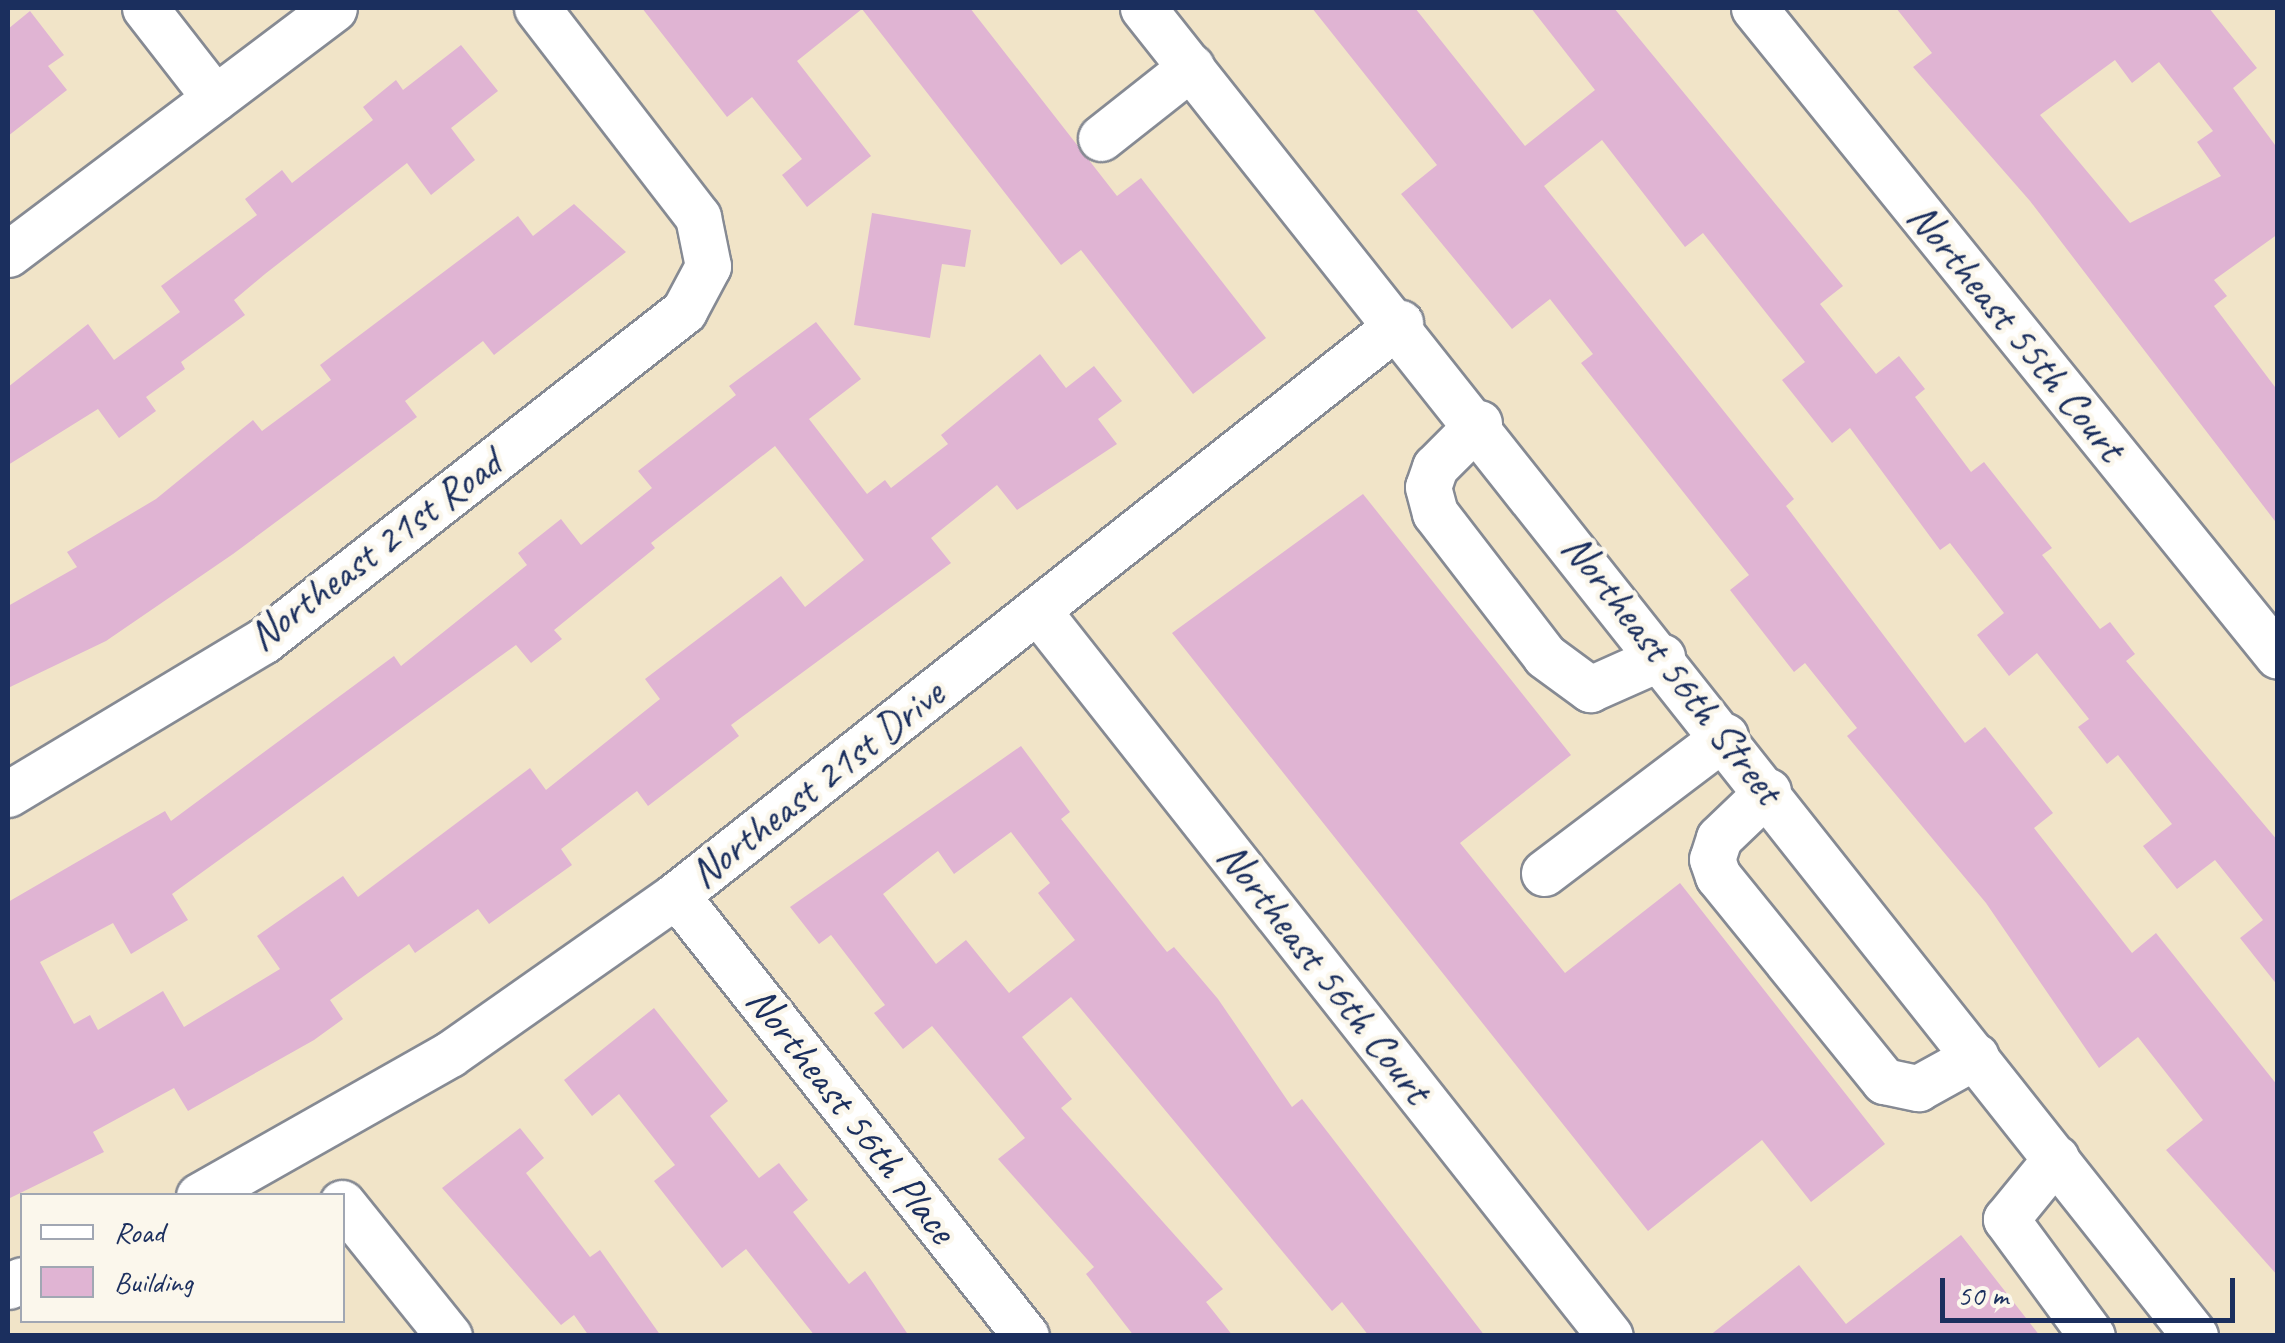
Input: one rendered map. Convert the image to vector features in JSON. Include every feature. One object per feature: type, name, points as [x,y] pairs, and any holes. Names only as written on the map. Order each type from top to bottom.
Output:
[{"type":"street","points":[[8,254],[334,8]]},
{"type":"street","name":"Northeast 21st Road","points":[[8,794],[263,640],[684,311],[708,266],[698,217],[537,8]]},
{"type":"street","name":"Northeast 56th Street","points":[[1143,8],[1400,323],[2196,1336]]},
{"type":"street","name":"Northeast 55th Court","points":[[1754,8],[2278,656]]},
{"type":"street","points":[[154,11],[215,98]]},
{"type":"street","points":[[1102,138],[1192,67]]},
{"type":"street","name":"Northeast 21st Drive","points":[[205,1193],[297,1147],[450,1054],[676,895],[1400,323]]},
{"type":"street","points":[[1479,423],[1435,467],[1432,500],[1545,656],[1590,689],[1662,657]]},
{"type":"street","name":"Northeast 56th Court","points":[[1038,611],[1610,1336]]},
{"type":"street","points":[[1544,873],[1725,736]]},
{"type":"street","points":[[1768,791],[1719,838],[1712,859],[1718,876],[1884,1081],[1918,1088],[1976,1056]]},
{"type":"street","name":"Northeast 56th Place","points":[[676,895],[1026,1336]]},
{"type":"street","points":[[297,1147],[334,1193]]},
{"type":"street","points":[[2056,1158],[2006,1219],[2092,1336]]},
{"type":"street","points":[[345,1208],[449,1336]]},
{"type":"building","points":[[642,8],[970,8],[1117,196],[1141,178],[1266,338],[1193,394],[1081,250],[1061,265],[862,9],[797,61],[871,156],[807,207],[782,175],[802,159],[752,97],[727,117]]},
{"type":"building","points":[[1312,8],[1415,8],[1525,146],[1595,90],[1531,8],[1614,8],[1843,286],[1820,304],[1876,374],[1899,356],[1925,389],[1915,397],[1971,472],[1984,462],[2052,548],[2042,555],[2100,629],[2110,622],[2135,654],[2126,661],[2278,841],[2278,986],[2240,938],[2263,920],[2215,860],[2177,889],[2143,846],[2172,824],[2118,755],[2107,764],[2078,727],[2089,719],[2037,653],[2009,676],[1977,635],[2004,613],[1950,543],[1940,550],[1850,428],[1832,443],[1782,380],[1805,362],[1703,233],[1685,247],[1602,140],[1544,186],[1794,499],[1786,506],[1965,743],[1985,727],[2053,813],[2034,828],[2132,953],[2156,933],[2278,1086],[2278,1276],[2166,1150],[2203,1120],[2138,1037],[2099,1068],[1986,903],[1847,736],[1857,728],[1805,663],[1794,672],[1730,590],[1749,575],[1581,363],[1593,354],[1550,299],[1512,329],[1401,194],[1437,165]]},
{"type":"building","points":[[1896,8],[2209,8],[2257,68],[2233,88],[2278,149],[2278,234],[2214,280],[2227,296],[2214,306],[2278,391],[2278,525],[2030,201],[1913,67],[1932,53]],"holes":[[[2115,60],[2132,83],[2159,62],[2213,131],[2197,142],[2221,176],[2130,223],[2040,115]]]},
{"type":"building","points":[[30,11],[64,55],[48,66],[67,90],[8,136],[8,29]]},
{"type":"building","points":[[461,45],[498,91],[451,128],[475,160],[431,195],[407,163],[234,300],[245,315],[181,362],[185,369],[146,397],[156,411],[119,438],[98,409],[8,465],[8,387],[88,324],[114,360],[180,312],[161,286],[257,215],[245,199],[282,170],[292,183],[373,120],[363,107],[396,80],[403,90]]},
{"type":"building","points":[[574,204],[626,252],[494,355],[483,341],[405,401],[417,417],[233,554],[106,641],[8,688],[8,606],[77,567],[67,552],[156,499],[253,420],[262,431],[331,380],[320,365],[518,216],[533,236]]},
{"type":"building","points":[[872,213],[971,230],[965,267],[942,264],[930,338],[854,325]]},
{"type":"building","points":[[816,322],[861,379],[809,419],[867,494],[885,480],[891,488],[948,444],[941,435],[1040,354],[1066,388],[1094,366],[1122,401],[1098,419],[1117,444],[1017,510],[997,485],[931,538],[951,563],[731,725],[739,736],[648,806],[637,791],[561,849],[572,865],[489,924],[478,909],[415,953],[409,944],[330,1000],[343,1019],[314,1040],[188,1111],[174,1088],[93,1132],[104,1152],[8,1199],[8,902],[165,811],[171,821],[394,656],[401,666],[527,565],[518,553],[561,519],[581,545],[652,488],[638,471],[736,395],[729,386]],"holes":[[[775,446],[864,560],[805,607],[781,576],[645,679],[660,699],[546,790],[530,768],[358,897],[343,876],[257,936],[280,969],[184,1027],[163,991],[98,1030],[90,1015],[74,1024],[40,962],[113,923],[131,954],[188,920],[172,894],[516,645],[531,663],[562,639],[554,630],[655,548],[651,543]]]},
{"type":"building","points":[[1363,494],[1571,755],[1460,843],[1565,973],[1680,883],[1885,1144],[1811,1202],[1762,1140],[1648,1231],[1172,633]]},
{"type":"building","points":[[1021,746],[1070,812],[1061,819],[1167,952],[1174,947],[1218,999],[1292,1107],[1302,1099],[1485,1336],[1369,1336],[1342,1302],[1332,1311],[1071,997],[1022,1037],[1072,1099],[1061,1108],[1223,1289],[1206,1302],[1233,1336],[1134,1336],[1086,1274],[1094,1267],[998,1159],[1025,1138],[932,1026],[903,1049],[874,1013],[885,1005],[831,935],[819,944],[790,907]],"holes":[[[1011,832],[1050,883],[1038,893],[1075,940],[1009,993],[966,940],[936,964],[883,894],[938,851],[954,874]]]},
{"type":"building","points":[[654,1008],[728,1101],[710,1116],[759,1178],[779,1163],[808,1200],[793,1212],[849,1284],[865,1271],[909,1336],[815,1336],[746,1249],[722,1268],[654,1181],[675,1165],[619,1094],[592,1116],[564,1080]]},
{"type":"building","points":[[520,1128],[544,1158],[526,1173],[590,1257],[600,1250],[661,1336],[589,1336],[574,1315],[561,1325],[442,1188]]},
{"type":"building","points":[[1961,1235],[2040,1336],[1709,1336],[1799,1265],[1846,1324]]}]
